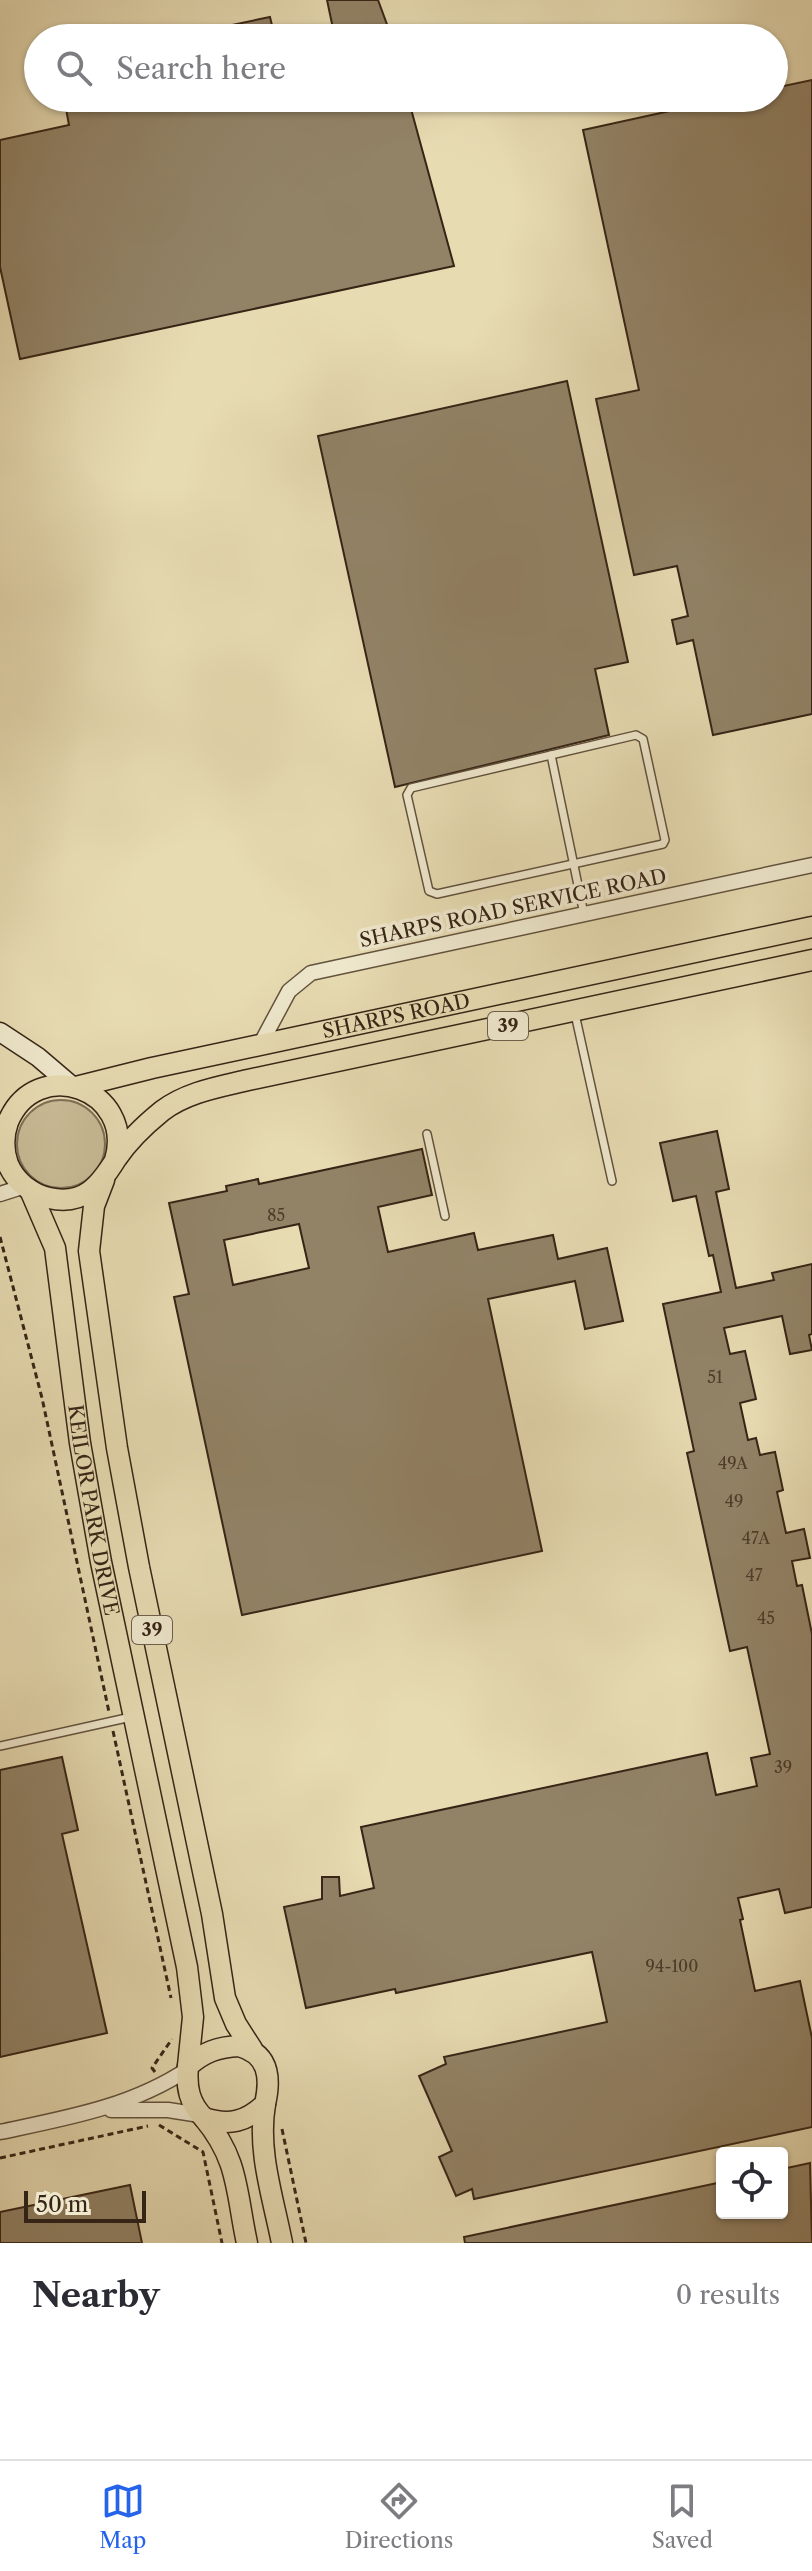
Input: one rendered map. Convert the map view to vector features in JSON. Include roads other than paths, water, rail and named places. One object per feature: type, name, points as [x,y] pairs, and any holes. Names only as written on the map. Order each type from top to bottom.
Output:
[{"type":"main road","name":"SHARPS ROAD","points":[[74,1087],[812,927]]},
{"type":"main road","name":"SHARPS ROAD","points":[[115,1160],[162,1111],[192,1095],[248,1080],[812,960]]},
{"type":"main road","name":"39","points":[[28,1188],[10,1167],[2,1139],[14,1111],[27,1097],[53,1086],[74,1087]]},
{"type":"main road","points":[[74,1087],[97,1098],[112,1115],[118,1138],[115,1160]]},
{"type":"main road","name":"39","points":[[104,1180],[115,1160]]},
{"type":"main road","points":[[28,1188],[45,1197],[69,1199],[85,1194],[104,1180]]},
{"type":"main road","name":"KEILOR PARK DRIVE","points":[[104,1180],[94,1206],[89,1251],[117,1448],[212,1914],[225,1998],[236,2024],[252,2049]]},
{"type":"main road","name":"KEILOR PARK DRIVE","points":[[28,1188],[55,1248],[90,1502],[187,1967],[193,2017],[188,2068]]},
{"type":"main road","points":[[188,2068],[197,2058],[217,2048],[239,2046],[252,2049]]},
{"type":"main road","name":"39","points":[[252,2049],[261,2059],[268,2077],[262,2122],[263,2152],[282,2243]]},
{"type":"main road","name":"39","points":[[188,2068],[187,2089],[202,2116],[218,2135],[232,2163],[247,2243]]},
{"type":"main road","points":[[202,2116],[228,2123],[240,2122],[265,2104]]},
{"type":"street","name":"SHARPS ROAD SERVICE ROAD","points":[[260,1045],[289,991],[311,973],[812,865]]},
{"type":"street","points":[[0,1032],[38,1057],[74,1087]]},
{"type":"street","points":[[0,1194],[28,1188]]},
{"type":"street","points":[[0,2132],[99,2111],[164,2085],[188,2068]]},
{"type":"street","points":[[99,2111],[168,2110],[202,2116]]},
{"type":"lane","points":[[641,736],[665,840],[663,844],[432,894],[407,795],[411,788],[551,755],[641,736]]},
{"type":"lane","points":[[551,755],[584,914]]},
{"type":"lane","points":[[574,1012],[612,1181]]},
{"type":"lane","points":[[427,1134],[445,1216]]},
{"type":"lane","points":[[0,1746],[135,1716]]}]
